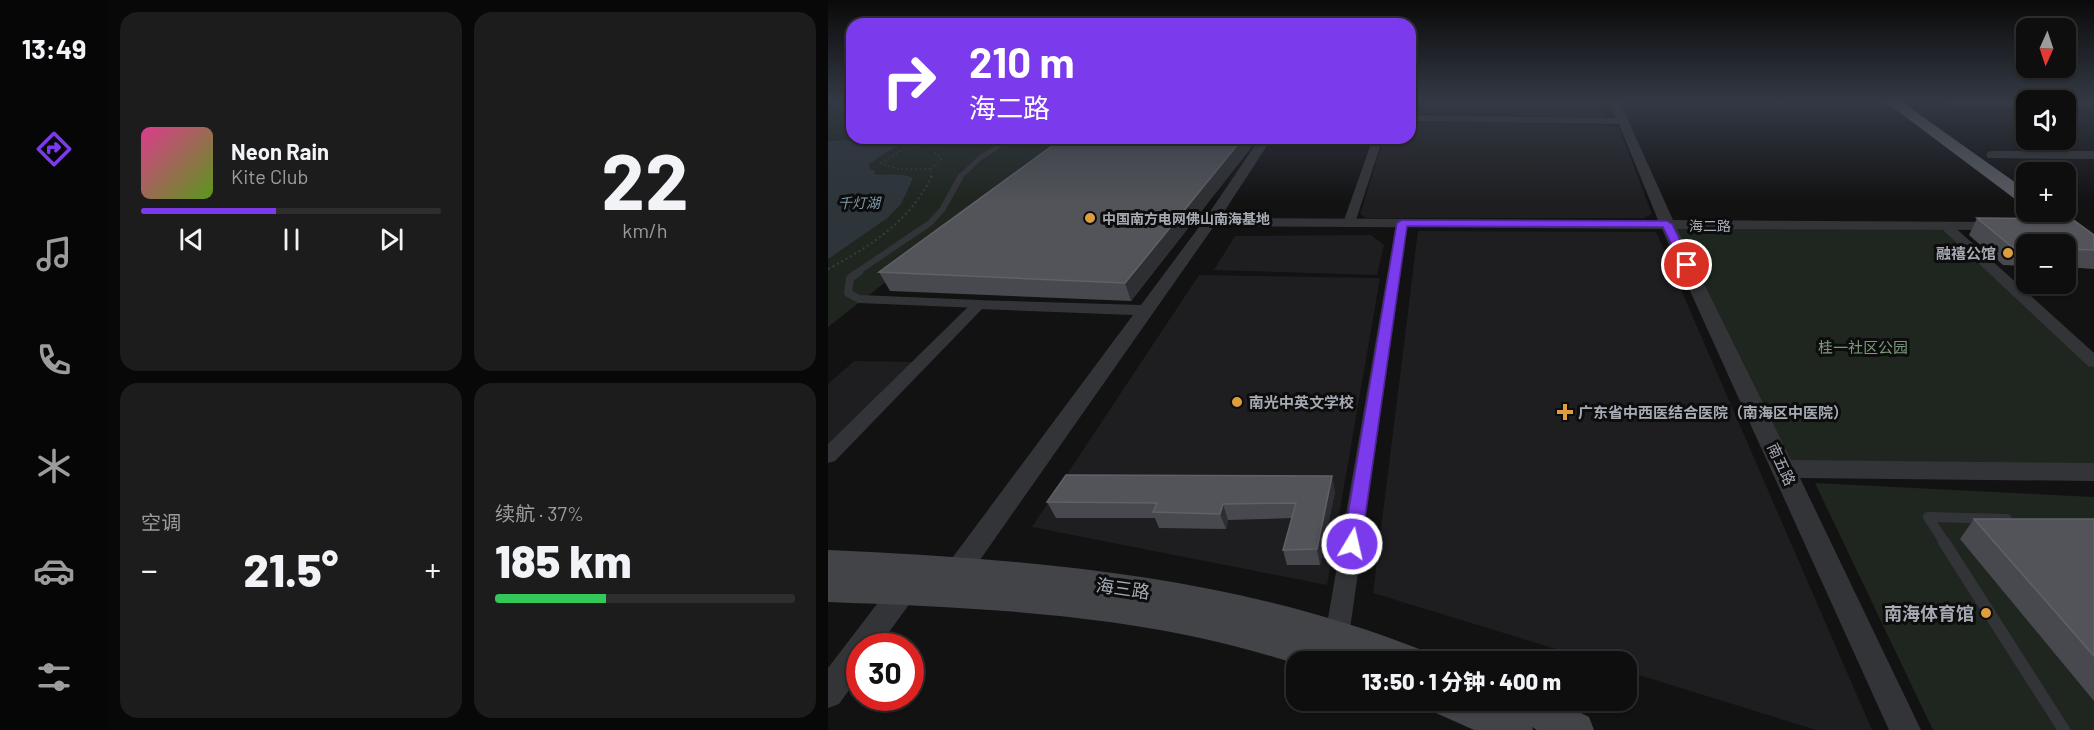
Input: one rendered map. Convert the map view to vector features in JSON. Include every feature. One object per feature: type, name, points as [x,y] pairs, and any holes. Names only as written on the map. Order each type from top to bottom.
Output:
[{"type":"highway","points":[[1937,134],[2016,191]]},
{"type":"highway","points":[[1962,134],[2016,171]]},
{"type":"highway","points":[[2076,212],[2094,225]]},
{"type":"highway","points":[[2053,222],[2066,227],[2094,247]]},
{"type":"main road","name":"海三路","points":[[828,563],[959,569],[1121,587],[1191,598],[1339,649]]},
{"type":"main road","name":"海三路","points":[[828,588],[993,596],[1178,619],[1339,649]]},
{"type":"main road","points":[[1473,711],[1515,730]]},
{"type":"main road","points":[[1538,711],[1576,730]]},
{"type":"street","name":"南五路","points":[[1629,134],[1667,224],[1905,730]]},
{"type":"street","points":[[959,569],[1210,222],[1262,144]]},
{"type":"street","points":[[1349,223],[1376,144]]},
{"type":"street","points":[[1992,155],[2094,156]]},
{"type":"street","name":"海二路","points":[[1210,222],[2012,226]]},
{"type":"street","points":[[1339,649],[1402,223]]},
{"type":"street","points":[[1946,226],[2094,362]]},
{"type":"street","points":[[828,456],[979,304],[1146,310]]},
{"type":"street","points":[[1784,469],[2094,472]]},
{"type":"street","points":[[872,633],[903,591]]},
{"type":"street","points":[[828,693],[846,668]]},
{"type":"lane","points":[[979,304],[859,299],[849,293],[850,278],[875,259],[917,234],[942,210],[956,183],[973,161],[1001,144]]},
{"type":"lane","points":[[2023,519],[1928,517],[2064,730]]},
{"type":"path","points":[[926,144],[904,150],[886,158],[881,163],[890,168],[902,170],[931,169],[941,160],[940,156],[934,153],[937,144]]},
{"type":"path","points":[[828,268],[899,223],[919,200],[932,175],[931,169]]},
{"type":"shaded area","points":[[1416,134],[1621,134],[1652,214],[1643,218],[1366,218],[1360,214],[1382,144],[1416,144]]},
{"type":"shaded area","name":"广东省中西医结合医院（南海区中医院）","points":[[1418,231],[1656,232],[1872,730],[1816,730],[1637,674],[1637,651],[1562,651],[1373,593]]},
{"type":"shaded area","points":[[1371,235],[1384,245],[1377,275],[1214,270],[1235,236]]},
{"type":"shaded area","name":"南光中英文学校","points":[[1199,275],[1380,278],[1327,585],[1032,527]]},
{"type":"shaded area","points":[[854,361],[915,362],[828,447],[828,384]]},
{"type":"green space","points":[[828,134],[846,134],[846,144],[1062,144],[828,327]]},
{"type":"green space","name":"桂一社区公园","points":[[1667,224],[1946,226],[2016,290],[2016,294],[2020,294],[2094,362],[2094,472],[1784,469]]},
{"type":"green space","name":"南海体育馆","points":[[1815,483],[2094,497],[2094,730],[1933,730]]},
{"type":"water","name":"千灯湖","points":[[846,140],[846,144],[903,144],[891,149],[869,164],[869,168],[875,171],[874,174],[913,178],[901,204],[886,219],[828,259],[828,141]]},
{"type":"building","name":"中国南方电网佛山南海基地","points":[[1055,144],[1238,144],[1125,283],[879,272]]},
{"type":"building","points":[[1977,218],[2016,218],[2016,222],[2076,222],[2094,235],[2094,250],[2076,249],[2076,234],[2016,234],[2016,247],[2012,247]]},
{"type":"building","points":[[1066,475],[1332,476],[1317,549],[1283,550],[1296,503],[1223,504],[1220,514],[1153,512],[1157,503],[1047,502]]},
{"type":"building","points":[[1974,519],[2094,519],[2094,656]]},
{"type":"place","name":"中国南方电网佛山南海基地","points":[[1090,218]]},
{"type":"place","name":"融禧公馆","points":[[2008,253]]},
{"type":"place","name":"南光中英文学校","points":[[1237,402]]},
{"type":"place","name":"广东省中西医结合医院（南海区中医院）","points":[[1565,412]]},
{"type":"place","name":"南海体育馆","points":[[1986,613]]},
{"type":"route","points":[[1352,544],[1402,223],[1667,224],[1687,265]]}]
